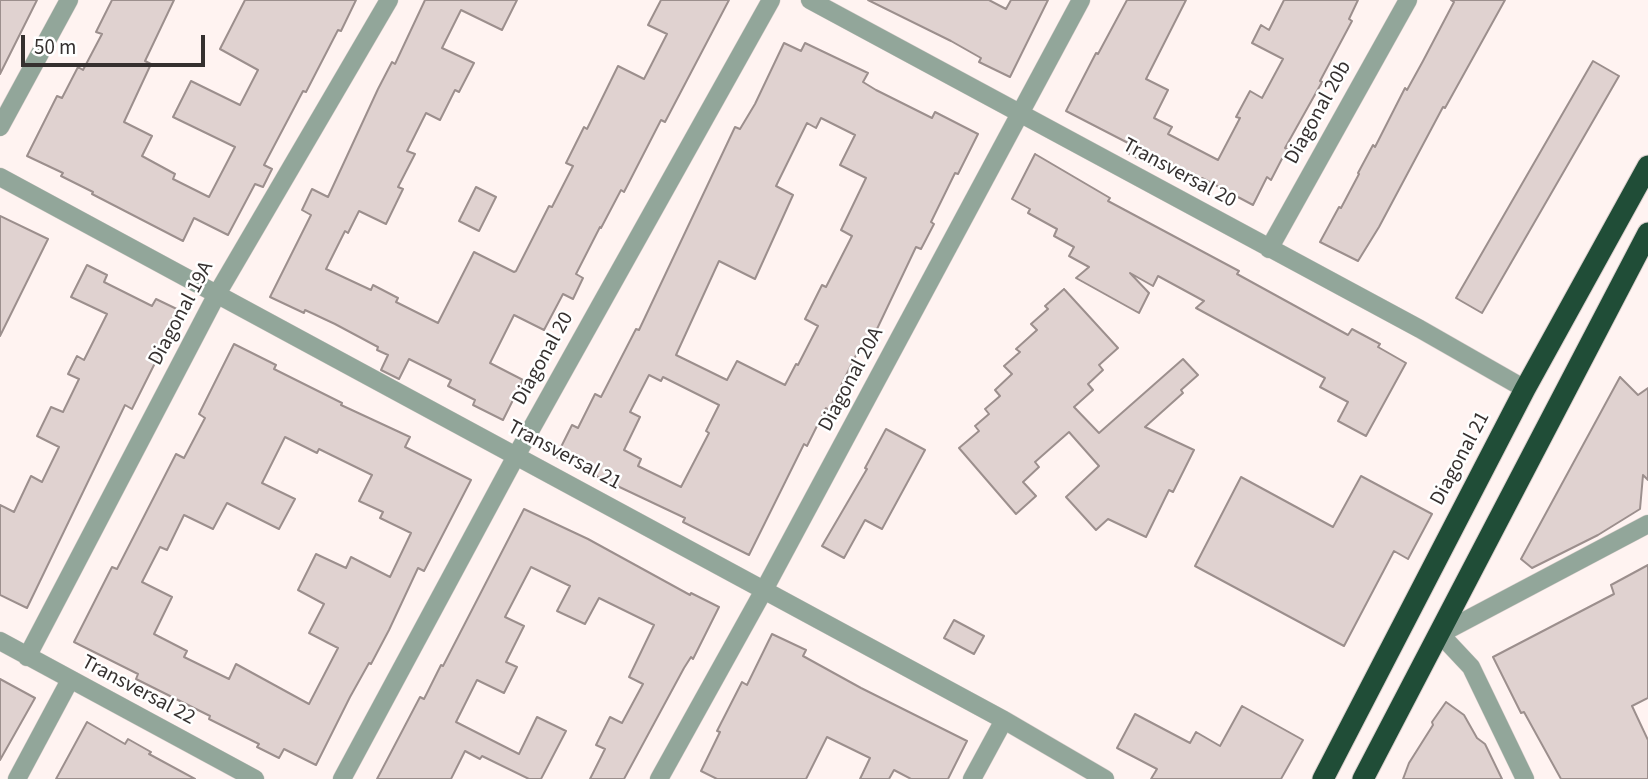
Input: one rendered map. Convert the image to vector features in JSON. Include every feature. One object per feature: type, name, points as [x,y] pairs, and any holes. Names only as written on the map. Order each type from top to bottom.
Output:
[{"type":"highway","name":"Diagonal 21","points":[[1323,779],[1525,389],[1648,166]]},
{"type":"highway","points":[[1363,779],[1648,233]]},
{"type":"street","points":[[0,127],[69,0]]},
{"type":"street","name":"Diagonal 19A","points":[[27,657],[217,294],[389,0]]},
{"type":"street","name":"Diagonal 20","points":[[342,779],[516,456],[771,0]]},
{"type":"street","name":"Transversal 20","points":[[810,0],[1420,329],[1525,389]]},
{"type":"street","name":"Diagonal 20A","points":[[659,779],[764,590],[1081,0]]},
{"type":"street","name":"Diagonal 20b","points":[[1269,249],[1408,0]]},
{"type":"street","name":"Transversal 21","points":[[0,177],[1004,720],[1105,779]]},
{"type":"street","points":[[1525,779],[1471,667],[1440,634],[1648,524]]},
{"type":"street","name":"Transversal 22","points":[[0,641],[255,779]]},
{"type":"street","points":[[17,779],[70,680]]},
{"type":"street","points":[[972,779],[1004,720]]},
{"type":"building","points":[[0,0],[37,0],[0,74]]},
{"type":"building","points":[[112,0],[174,0],[145,61],[151,64],[124,122],[152,136],[142,156],[175,174],[173,179],[209,197],[235,147],[173,117],[191,81],[240,105],[258,70],[220,49],[245,0],[356,0],[264,165],[272,169],[263,187],[255,184],[228,235],[194,218],[183,241],[92,194],[93,192],[61,176],[63,173],[27,156],[57,96],[62,98],[78,67],[83,70],[102,34],[96,32]]},
{"type":"building","points":[[425,0],[517,0],[502,30],[461,10],[442,48],[474,63],[459,92],[455,90],[440,120],[426,113],[407,151],[415,154],[398,187],[403,189],[386,224],[359,211],[348,233],[345,231],[326,269],[371,290],[373,285],[398,298],[396,302],[438,323],[474,252],[516,271],[573,166],[566,163],[584,127],[587,129],[618,66],[644,79],[667,34],[648,25],[661,0],[729,0],[665,122],[661,120],[624,192],[621,190],[600,227],[576,274],[583,278],[573,299],[563,294],[544,330],[514,315],[490,363],[523,380],[503,420],[473,405],[475,400],[448,386],[451,380],[409,359],[399,379],[381,370],[388,355],[377,350],[378,347],[305,310],[304,313],[270,297],[311,215],[302,210],[312,189],[328,197],[378,89],[392,62],[395,64]]},
{"type":"building","points":[[868,0],[989,0],[1006,9],[1011,0],[1048,0],[1010,77],[979,62],[981,58],[951,41]]},
{"type":"building","points":[[1127,0],[1186,0],[1146,79],[1168,90],[1154,118],[1172,127],[1168,134],[1218,160],[1240,118],[1236,117],[1250,91],[1262,98],[1283,59],[1252,43],[1261,25],[1269,30],[1284,0],[1358,0],[1349,19],[1352,21],[1320,81],[1322,82],[1285,148],[1287,149],[1271,180],[1267,177],[1253,205],[1202,178],[1200,183],[1155,160],[1152,166],[1126,152],[1130,144],[1066,111]]},
{"type":"building","points":[[1451,0],[1505,0],[1358,261],[1320,242],[1339,207],[1341,208],[1373,145],[1375,147],[1405,88],[1407,90],[1423,61],[1454,2]]},
{"type":"building","points":[[784,43],[801,51],[805,43],[868,73],[863,82],[876,90],[932,118],[935,112],[978,134],[958,174],[955,173],[921,249],[916,247],[867,350],[860,347],[829,410],[826,408],[807,446],[804,444],[749,555],[683,522],[685,518],[556,457],[572,425],[578,428],[595,394],[601,397],[636,329],[639,330],[735,127],[740,129]],"holes":[[[821,118],[855,135],[840,165],[866,178],[841,230],[852,236],[826,287],[822,285],[805,319],[818,326],[785,385],[737,361],[727,380],[676,355],[719,261],[755,279],[793,195],[776,186],[807,123],[816,128]],[[649,375],[661,381],[663,377],[719,405],[706,431],[709,433],[681,487],[638,466],[641,459],[624,450],[640,417],[630,412]]]},
{"type":"building","points":[[1593,61],[1619,76],[1482,313],[1456,298]]},
{"type":"building","points":[[1035,154],[1110,198],[1108,201],[1239,271],[1237,274],[1348,335],[1352,329],[1380,344],[1378,347],[1406,363],[1366,436],[1338,421],[1348,402],[1320,387],[1325,378],[1196,308],[1204,301],[1158,276],[1153,286],[1130,273],[1149,293],[1139,313],[1076,278],[1089,267],[1069,256],[1074,247],[1054,236],[1057,229],[1028,213],[1030,209],[1012,199]]},
{"type":"building","points":[[476,187],[496,197],[479,231],[459,221]]},
{"type":"building","points":[[0,216],[48,239],[0,336]]},
{"type":"building","points":[[87,265],[107,275],[104,282],[152,306],[156,299],[185,313],[161,361],[157,359],[132,409],[125,405],[27,608],[0,595],[0,505],[14,512],[31,476],[42,482],[59,447],[37,436],[51,407],[63,412],[79,379],[68,374],[77,356],[84,360],[107,314],[71,297]]},
{"type":"building","points":[[1064,289],[1118,348],[1099,365],[1103,370],[1088,384],[1093,390],[1074,407],[1099,433],[1183,359],[1198,375],[1181,390],[1183,393],[1145,427],[1194,450],[1173,492],[1169,490],[1146,537],[1108,519],[1096,530],[1066,497],[1099,466],[1069,432],[1035,462],[1039,467],[1023,482],[1036,496],[1016,514],[959,448],[979,431],[975,426],[989,414],[985,409],[1000,396],[995,390],[1012,374],[1004,366],[1020,352],[1016,349],[1037,330],[1031,324],[1048,309],[1045,306]]},
{"type":"building","points":[[234,344],[276,365],[274,369],[342,403],[341,405],[410,437],[405,447],[471,480],[424,571],[418,568],[389,630],[350,697],[316,765],[284,749],[279,758],[257,747],[259,744],[209,719],[210,716],[136,679],[138,674],[74,642],[112,567],[117,569],[176,454],[184,458],[205,418],[199,414]],"holes":[[[285,437],[317,453],[319,449],[372,475],[359,501],[383,512],[380,518],[411,533],[390,577],[351,557],[346,568],[316,554],[298,590],[324,604],[309,633],[338,648],[309,704],[236,664],[229,679],[184,657],[187,651],[154,634],[172,597],[142,582],[160,547],[167,550],[184,515],[213,529],[227,503],[279,529],[295,499],[262,483]]]},
{"type":"building","points":[[1620,377],[1638,395],[1648,388],[1648,480],[1643,475],[1640,509],[1598,535],[1532,568],[1521,559]]},
{"type":"building","points":[[886,429],[925,450],[882,529],[865,520],[844,558],[822,546],[867,469],[865,468]]},
{"type":"building","points":[[1361,476],[1432,514],[1408,559],[1394,551],[1344,646],[1195,566],[1241,477],[1333,527]]},
{"type":"building","points":[[524,509],[588,539],[690,595],[691,593],[719,607],[693,659],[691,657],[684,668],[624,779],[590,779],[605,749],[596,745],[610,717],[622,723],[643,684],[629,677],[654,625],[599,598],[585,624],[557,611],[570,586],[531,567],[505,617],[524,626],[506,662],[517,667],[504,693],[477,680],[456,722],[519,754],[537,717],[566,731],[541,779],[529,779],[482,756],[480,759],[465,751],[451,779],[377,779],[420,697],[424,699],[441,665],[443,666]]},
{"type":"building","points":[[1648,565],[1648,698],[1632,706],[1648,740],[1648,779],[1561,779],[1524,712],[1521,713],[1493,657],[1614,594],[1611,585]]},
{"type":"building","points":[[954,620],[984,636],[974,654],[944,638]]},
{"type":"building","points":[[772,634],[806,650],[803,656],[861,688],[967,741],[948,779],[911,779],[894,770],[889,779],[860,779],[870,758],[827,737],[806,779],[717,779],[701,771],[720,732],[717,731],[742,682],[747,685]]},
{"type":"building","points":[[0,679],[35,698],[0,760]]},
{"type":"building","points":[[1446,702],[1464,715],[1477,738],[1485,744],[1502,779],[1403,779],[1409,763]]},
{"type":"building","points":[[1242,706],[1303,740],[1281,779],[1151,779],[1157,769],[1117,748],[1135,714],[1190,743],[1196,732],[1220,746]]},
{"type":"building","points":[[87,722],[125,744],[128,739],[151,752],[149,754],[195,779],[56,779]]}]
